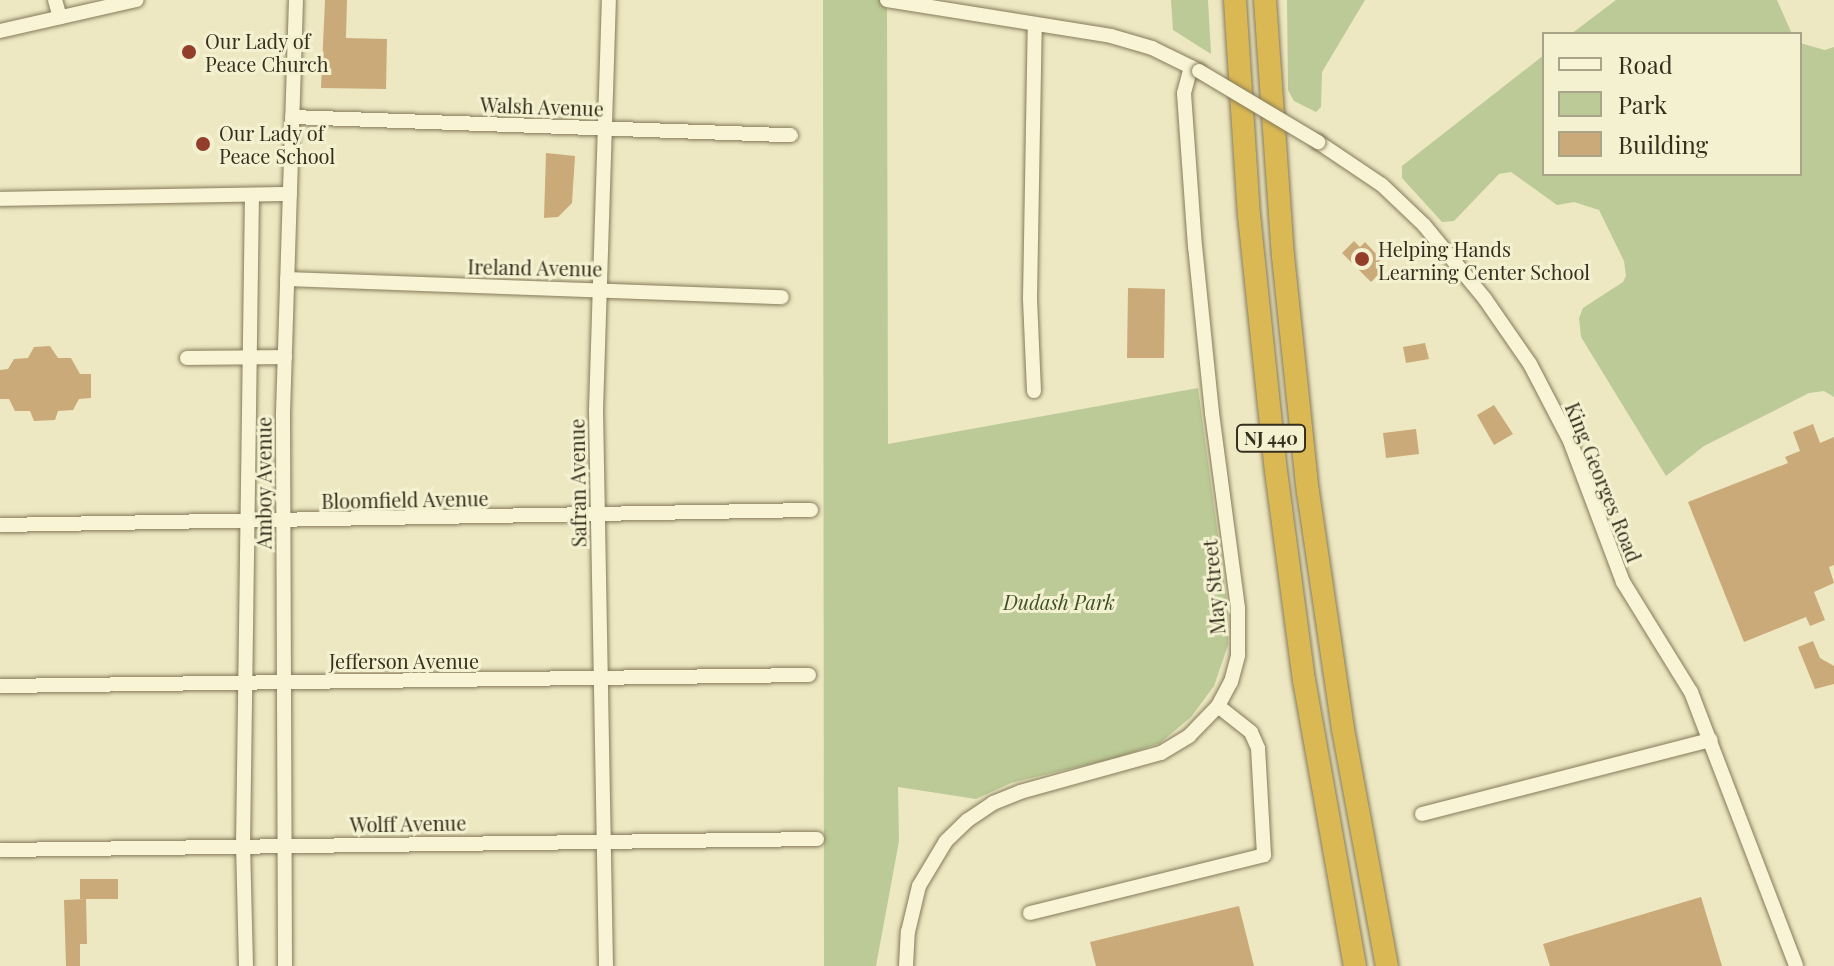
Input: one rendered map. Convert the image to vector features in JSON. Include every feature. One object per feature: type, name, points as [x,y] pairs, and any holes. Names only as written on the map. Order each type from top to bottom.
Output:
[{"type":"highway","name":"NJ 440","points":[[1235,0],[1249,215],[1271,434],[1304,680],[1355,966]]},
{"type":"highway","name":"NJ 440","points":[[1265,0],[1283,256],[1306,478],[1343,729],[1387,966]]},
{"type":"highway","points":[[1336,872],[1344,966]]},
{"type":"street","points":[[55,0],[60,17]]},
{"type":"street","points":[[0,31],[137,0]]},
{"type":"street","name":"Amboy Avenue","points":[[285,966],[282,845],[283,521],[296,0]]},
{"type":"street","name":"Safran Avenue","points":[[606,966],[598,515],[600,288],[609,0]]},
{"type":"street","name":"King Georges Road","points":[[887,0],[1126,39],[1195,69],[1318,142],[1371,177],[1413,214],[1485,299],[1520,349],[1570,441],[1623,582],[1682,672],[1711,740],[1796,966]]},
{"type":"street","points":[[1034,391],[1030,298],[1035,24]]},
{"type":"street","name":"May Street","points":[[906,966],[908,932],[919,886],[946,841],[968,820],[993,803],[1020,792],[1161,753],[1189,736],[1218,706],[1231,682],[1238,655],[1238,608],[1197,272],[1184,100],[1195,69]]},
{"type":"street","name":"Walsh Avenue","points":[[292,117],[791,135]]},
{"type":"street","points":[[0,199],[290,194]]},
{"type":"street","name":"Amboy Avenue","points":[[246,966],[243,846],[252,195]]},
{"type":"street","name":"Ireland Avenue","points":[[287,279],[782,297]]},
{"type":"street","points":[[187,358],[285,357]]},
{"type":"street","name":"Bloomfield Avenue","points":[[0,525],[811,510]]},
{"type":"street","name":"Jefferson Avenue","points":[[0,686],[809,675]]},
{"type":"street","points":[[1030,913],[1264,855],[1258,748],[1251,732],[1218,706]]},
{"type":"street","points":[[1422,814],[1711,740]]},
{"type":"street","name":"Wolff Avenue","points":[[0,850],[817,839]]},
{"type":"green space","name":"Dudash Park","points":[[823,0],[887,0],[888,444],[1198,388],[1228,609],[1228,645],[1214,686],[1191,717],[1160,743],[1119,757],[1011,783],[976,799],[898,787],[899,841],[876,966],[824,966]]},
{"type":"green space","points":[[1171,0],[1208,0],[1211,54],[1173,30]]},
{"type":"green space","points":[[1287,0],[1365,0],[1322,72],[1321,107],[1316,112],[1294,101],[1288,90]]},
{"type":"green space","points":[[1616,0],[1777,0],[1791,32],[1574,32]]},
{"type":"green space","points":[[1802,44],[1825,50],[1834,47],[1834,397],[1824,391],[1809,393],[1704,446],[1666,476],[1581,337],[1579,318],[1583,308],[1623,282],[1626,276],[1624,261],[1599,210],[1574,202],[1557,205],[1511,172],[1499,174],[1454,221],[1442,222],[1402,178],[1402,166],[1542,57],[1542,176],[1802,176]]},
{"type":"building","points":[[325,0],[347,0],[346,38],[387,39],[386,89],[321,88]]},
{"type":"building","points":[[546,153],[575,156],[572,203],[558,217],[544,218]]},
{"type":"building","points":[[1354,241],[1360,247],[1365,242],[1381,259],[1377,264],[1383,270],[1371,282],[1342,253]]},
{"type":"building","points":[[1128,288],[1165,289],[1164,358],[1127,358]]},
{"type":"building","points":[[1425,343],[1429,359],[1406,363],[1403,347]]},
{"type":"building","points":[[50,346],[58,358],[71,358],[80,374],[91,374],[91,398],[79,399],[73,410],[58,411],[55,420],[34,421],[30,411],[15,411],[9,399],[0,399],[0,370],[8,369],[14,359],[28,358],[34,347]]},
{"type":"building","points":[[1494,405],[1513,434],[1494,445],[1477,415]]},
{"type":"building","points":[[1813,424],[1820,443],[1834,437],[1834,565],[1829,567],[1834,583],[1814,592],[1825,620],[1810,626],[1806,617],[1744,642],[1688,502],[1788,463],[1785,457],[1800,451],[1793,432]]},
{"type":"building","points":[[1416,429],[1419,454],[1386,458],[1383,433]]},
{"type":"building","points":[[1813,641],[1820,658],[1834,666],[1834,684],[1815,689],[1798,647]]},
{"type":"building","points":[[80,879],[118,879],[118,899],[80,899]]},
{"type":"building","points":[[1701,897],[1722,966],[1550,966],[1543,944]]},
{"type":"building","points":[[86,899],[87,944],[80,944],[80,966],[66,966],[64,900]]},
{"type":"building","points":[[1239,906],[1254,966],[1096,966],[1090,942]]},
{"type":"place","name":"Our Lady of Peace Church","points":[[189,52]]},
{"type":"place","name":"Our Lady of Peace School","points":[[203,144]]},
{"type":"place","name":"Helping Hands Learning Center School","points":[[1362,259]]}]
